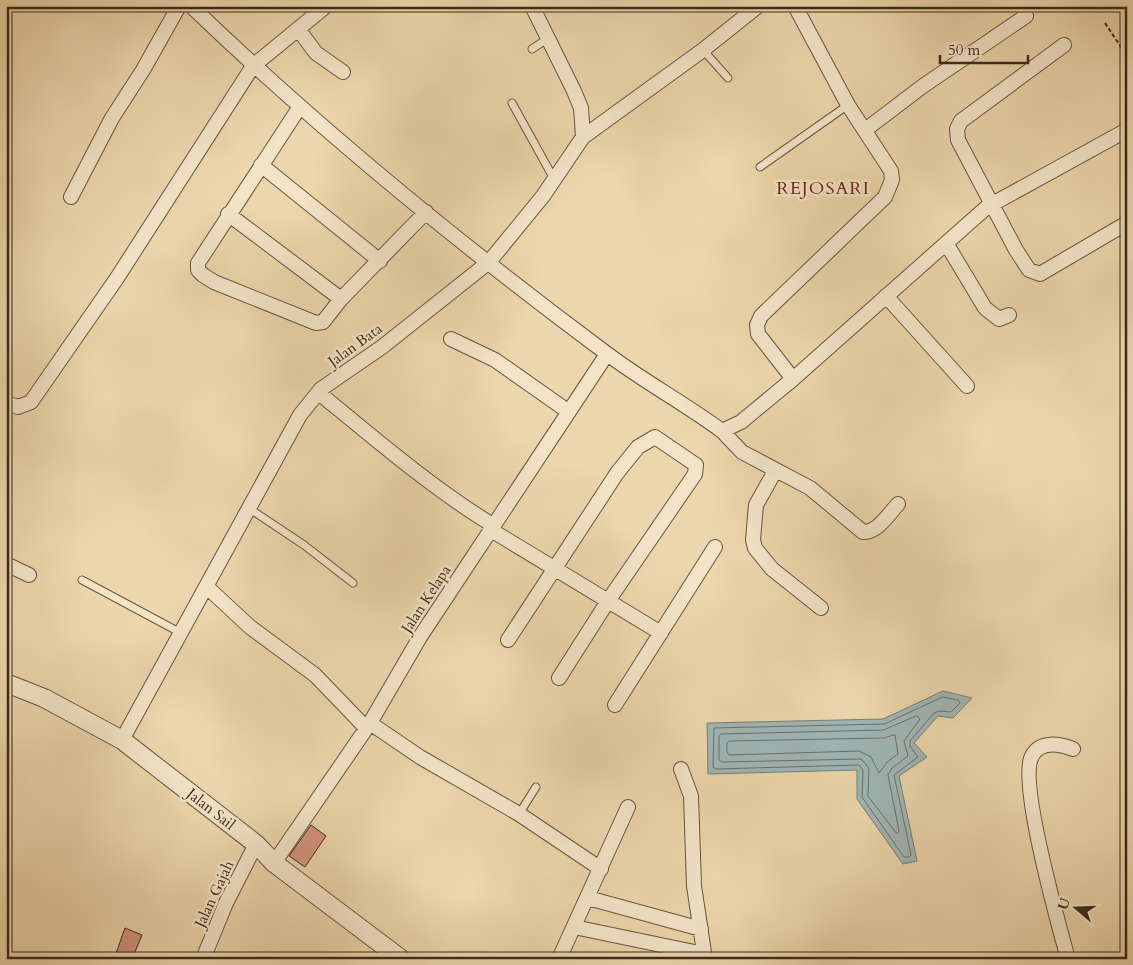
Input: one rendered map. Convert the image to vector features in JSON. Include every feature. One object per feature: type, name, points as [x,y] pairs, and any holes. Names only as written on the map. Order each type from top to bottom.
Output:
[{"type":"street","points":[[71,197],[112,118],[143,70],[179,6]]},
{"type":"street","points":[[191,6],[299,108],[426,212],[607,354],[722,431],[742,452],[810,488],[863,532],[868,532],[880,524],[898,504]]},
{"type":"street","points":[[6,403],[18,407],[31,402],[117,278],[253,66],[326,6]]},
{"type":"street","points":[[532,6],[581,108],[583,137]]},
{"type":"street","name":"Jalan Bata","points":[[122,740],[300,415],[319,393],[382,347],[489,262],[554,179],[583,137],[702,50],[758,6]]},
{"type":"street","points":[[793,379],[758,334],[757,325],[761,316],[885,197],[892,180],[891,170],[848,105],[794,6]]},
{"type":"street","points":[[865,130],[923,86],[1026,16]]},
{"type":"street","points":[[298,29],[316,53],[344,72]]},
{"type":"street","points":[[1064,45],[961,121],[957,129],[958,140],[1016,250],[1029,270],[1034,274],[1040,274],[1127,223]]},
{"type":"street","points":[[299,108],[228,214],[198,263],[198,270],[203,275],[214,282],[316,323],[323,322],[341,299],[426,212]]},
{"type":"street","points":[[722,431],[741,422],[793,379],[992,204],[1127,130]]},
{"type":"street","points":[[261,165],[380,261]]},
{"type":"street","points":[[228,214],[341,299]]},
{"type":"street","points":[[946,243],[985,308],[999,318],[1009,315]]},
{"type":"street","points":[[886,296],[967,386]]},
{"type":"street","points":[[452,338],[495,360],[569,412]]},
{"type":"street","name":"Jalan Kelapa","points":[[274,863],[368,725],[420,638],[607,354]]},
{"type":"street","points":[[319,393],[421,475],[492,528],[661,633]]},
{"type":"street","points":[[508,640],[627,459],[646,440],[655,437],[665,442],[696,465],[695,474],[608,601],[559,678]]},
{"type":"street","points":[[775,471],[756,505],[753,540],[755,548],[772,569],[821,608]]},
{"type":"street","points":[[616,704],[715,547]]},
{"type":"street","points":[[6,564],[29,576]]},
{"type":"street","points":[[207,587],[250,627],[315,674],[368,725],[519,814],[601,869]]},
{"type":"street","name":"Jalan Sail","points":[[6,683],[44,698],[122,740],[256,844],[274,863],[400,959]]},
{"type":"street","points":[[1068,959],[1039,846],[1030,787],[1029,763],[1032,755],[1042,746],[1063,745],[1073,749]]},
{"type":"street","points":[[574,927],[704,956],[694,886],[691,796],[681,769]]},
{"type":"street","points":[[558,959],[588,898],[628,807]]},
{"type":"street","name":"Jalan Gajah","points":[[202,959],[226,903],[256,844]]},
{"type":"street","points":[[588,898],[700,929]]},
{"type":"lane","points":[[532,49],[547,39]]},
{"type":"lane","points":[[702,50],[728,78]]},
{"type":"lane","points":[[512,103],[554,179]]},
{"type":"lane","points":[[760,168],[848,105]]},
{"type":"lane","points":[[250,509],[304,546],[353,584]]},
{"type":"lane","points":[[82,580],[182,633]]},
{"type":"lane","points":[[519,814],[536,787]]},
{"type":"path","points":[[1105,23],[1127,56]]},
{"type":"water","points":[[943,691],[972,698],[953,718],[938,716],[914,743],[927,757],[899,776],[917,861],[903,864],[857,799],[857,770],[708,774],[707,723],[883,719]]},
{"type":"building","points":[[311,825],[326,836],[305,867],[289,856]]},
{"type":"building","points":[[125,928],[142,935],[132,959],[114,959]]},
{"type":"district","name":"REJOSARI","points":[[823,188]]}]
